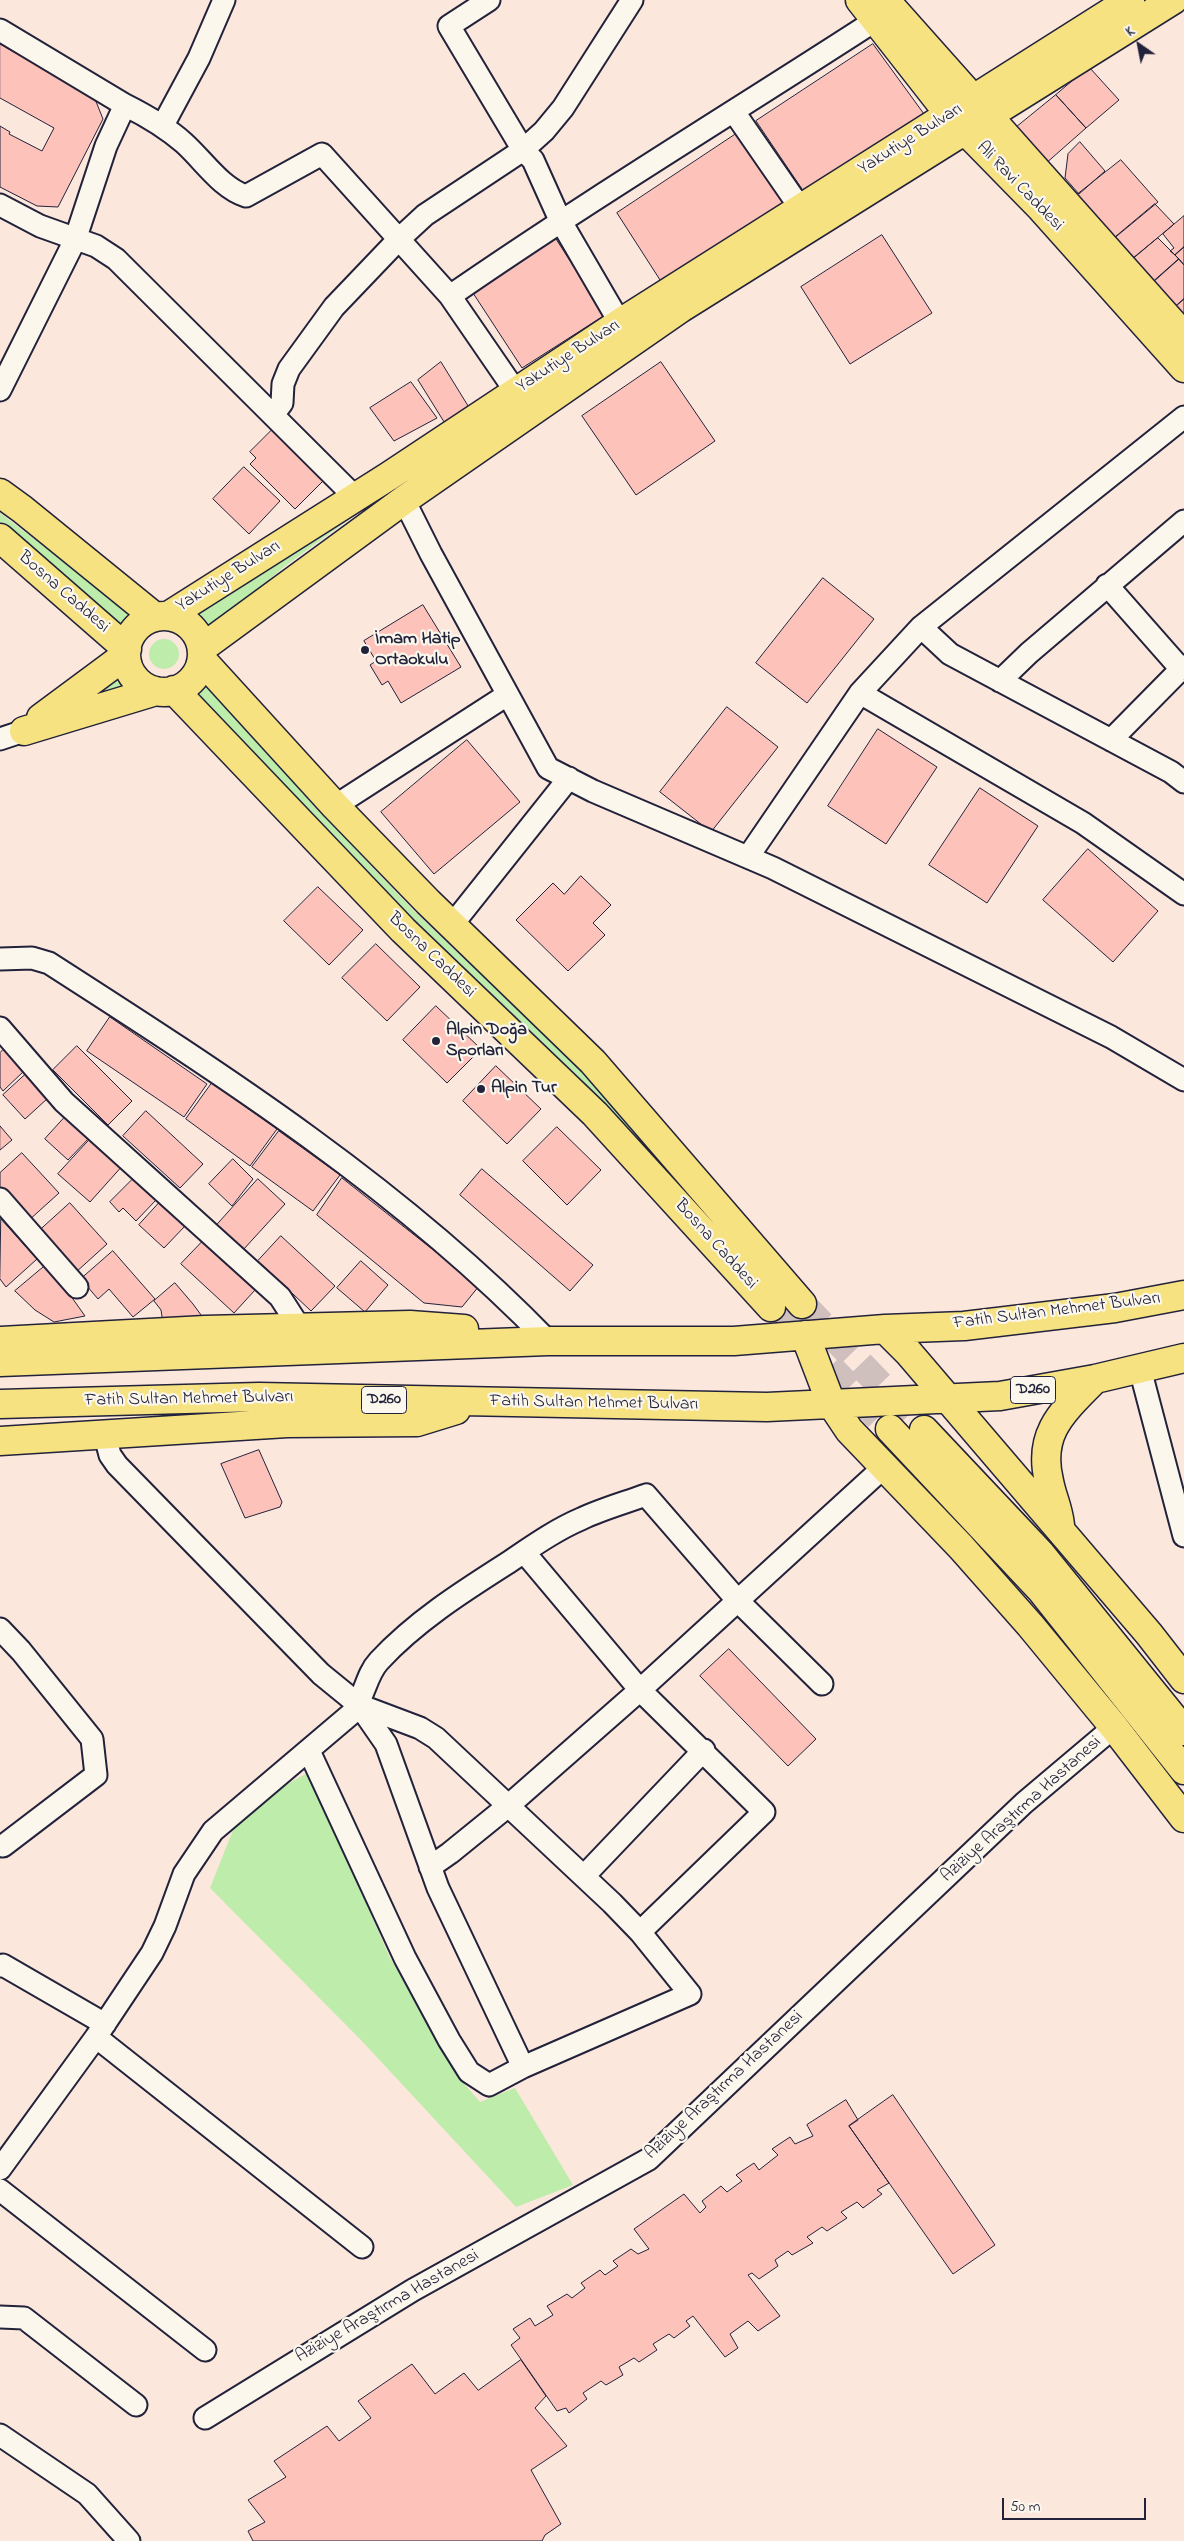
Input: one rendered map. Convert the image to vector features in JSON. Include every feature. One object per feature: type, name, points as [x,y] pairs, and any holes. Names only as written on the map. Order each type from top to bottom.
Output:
[{"type":"main road","points":[[968,115],[1130,0]]},
{"type":"main road","points":[[968,115],[1172,0]]},
{"type":"main road","name":"Ali Ravi Caddesi","points":[[874,7],[968,115],[1040,207],[1184,368]]},
{"type":"main road","name":"Ali Ravi Caddesi","points":[[968,115],[1184,336]]},
{"type":"main road","name":"Yakutiye Bulvarı","points":[[161,616],[355,497],[620,323],[801,209],[968,115]]},
{"type":"main road","name":"Yakutiye Bulvarı","points":[[202,654],[404,500],[681,308],[968,115]]},
{"type":"main road","points":[[0,493],[161,616],[180,619],[190,626],[198,636],[202,654],[335,806],[452,925],[593,1062],[802,1304]]},
{"type":"main road","name":"Bosna Caddesi","points":[[3,548],[127,652]]},
{"type":"main road","points":[[161,616],[136,629],[127,652],[129,668],[135,678],[144,686],[165,691]]},
{"type":"main road","points":[[12,735],[127,652]]},
{"type":"main road","points":[[12,735],[165,691],[192,679],[202,654]]},
{"type":"main road","name":"Bosna Caddesi","points":[[165,691],[404,930],[595,1114],[771,1307]]},
{"type":"main road","name":"Fatih Sultan Mehmet Bulvarı","points":[[0,1362],[543,1341],[734,1341],[885,1329],[964,1326],[1041,1318],[1184,1295]]},
{"type":"main road","points":[[0,1341],[410,1325],[483,1331],[543,1341]]},
{"type":"main road","points":[[885,1329],[908,1352],[1060,1529],[1184,1679]]},
{"type":"main road","points":[[805,1336],[831,1403],[849,1430],[990,1579],[1114,1727],[1184,1818]]},
{"type":"main road","name":"Fatih Sultan Mehmet Bulvarı","points":[[0,1404],[259,1398],[748,1407],[1000,1396],[1095,1380],[1184,1358]]},
{"type":"main road","points":[[1060,1529],[1058,1506],[1049,1483],[1045,1462],[1046,1444],[1052,1429],[1063,1412],[1095,1380]]},
{"type":"main road","points":[[0,1441],[105,1436],[287,1423],[417,1422],[480,1402]]},
{"type":"main road","points":[[890,1429],[1042,1591],[1184,1770]]},
{"type":"main road","points":[[924,1430],[1046,1560],[1184,1731]]},
{"type":"street","points":[[163,125],[199,58],[224,0]]},
{"type":"street","points":[[489,0],[449,26],[523,150],[533,160],[560,220],[620,323]]},
{"type":"street","points":[[272,415],[282,403],[284,384],[289,370],[334,307],[398,240],[425,215],[523,150],[544,131],[563,108],[632,0]]},
{"type":"street","points":[[450,296],[560,220],[734,112],[874,7]]},
{"type":"street","points":[[0,30],[125,105],[163,125],[209,166],[227,186],[246,196],[322,154],[450,296],[516,392]]},
{"type":"street","points":[[0,390],[75,240],[106,146],[125,105]]},
{"type":"street","points":[[734,112],[801,209]]},
{"type":"street","points":[[0,205],[40,226],[96,246],[116,259],[355,497]]},
{"type":"street","points":[[748,857],[860,694],[920,627],[1184,417]]},
{"type":"street","points":[[404,500],[507,695],[548,768],[748,857],[1111,1037],[1184,1080]]},
{"type":"street","points":[[1000,682],[1029,653],[1184,521]]},
{"type":"street","points":[[1107,585],[1183,667],[1111,740]]},
{"type":"street","points":[[920,627],[950,654],[1000,682],[1111,740],[1180,771]]},
{"type":"street","points":[[860,694],[1083,823],[1120,847],[1184,894]]},
{"type":"street","points":[[335,806],[507,695]]},
{"type":"street","points":[[452,925],[569,778]]},
{"type":"street","points":[[0,959],[32,958],[49,963],[161,1035],[279,1115],[402,1207],[515,1306],[543,1341]]},
{"type":"street","points":[[0,1028],[64,1102],[280,1297],[300,1328]]},
{"type":"street","points":[[0,1199],[76,1287]]},
{"type":"street","points":[[1140,1369],[1184,1536]]},
{"type":"street","points":[[105,1436],[110,1455],[116,1465],[321,1674],[359,1705],[386,1744],[438,1888],[523,2067]]},
{"type":"street","points":[[430,1867],[508,1806],[640,1690],[884,1467]]},
{"type":"street","points":[[0,2170],[100,2031],[152,1953],[165,1926],[184,1874],[213,1831],[309,1752],[359,1705],[367,1680],[377,1663],[390,1650],[457,1596],[524,1552],[580,1519],[646,1495],[738,1602],[822,1684]]},
{"type":"street","points":[[524,1552],[640,1690],[704,1750],[764,1812],[640,1932]]},
{"type":"street","points":[[0,1629],[21,1651],[92,1739],[96,1775],[3,1846]]},
{"type":"street","points":[[309,1752],[405,1958],[449,2040],[469,2072],[489,2084],[523,2067],[690,1994],[640,1932],[584,1876],[436,1738],[420,1728],[359,1705]]},
{"type":"street","name":"Aziziye Araştırma Hastanesi","points":[[205,2418],[413,2290],[649,2159],[1024,1803],[1114,1727]]},
{"type":"street","points":[[584,1876],[704,1750]]},
{"type":"street","points":[[0,1966],[3,1965],[56,1994],[362,2247]]},
{"type":"street","points":[[0,2190],[205,2350]]},
{"type":"street","points":[[0,2317],[24,2318],[136,2406]]},
{"type":"street","points":[[0,2435],[87,2494],[129,2541]]},
{"type":"green space","points":[[379,498],[285,566],[211,630],[196,610]]},
{"type":"green space","points":[[0,513],[132,614],[119,628],[0,523]]},
{"type":"green space","points":[[164,639],[174,644],[179,654],[174,664],[164,669],[154,664],[149,654],[154,644]]},
{"type":"green space","points":[[117,673],[130,690],[63,711]]},
{"type":"green space","points":[[208,681],[312,804],[416,913],[580,1069],[773,1291],[578,1076],[413,918],[309,809],[190,696]]},
{"type":"green space","points":[[309,1772],[389,1956],[465,2085],[480,2102],[515,2088],[573,2185],[516,2207],[360,2039],[210,1888],[233,1830],[275,1791]]},
{"type":"building","points":[[0,44],[95,99],[103,119],[58,207],[37,206],[0,187],[0,126],[10,132],[9,134],[42,151],[54,128],[0,98]]},
{"type":"building","points":[[873,44],[924,114],[806,195],[756,121]]},
{"type":"building","points":[[1089,67],[1119,100],[1086,128],[1056,95]]},
{"type":"building","points":[[1056,95],[1086,128],[1044,165],[1013,130]]},
{"type":"building","points":[[736,134],[785,203],[662,283],[617,213]]},
{"type":"building","points":[[1080,142],[1105,171],[1079,194],[1065,178],[1068,154]]},
{"type":"building","points":[[1121,160],[1158,202],[1112,240],[1073,198]]},
{"type":"building","points":[[1155,204],[1174,224],[1130,261],[1112,240]]},
{"type":"building","points":[[1184,216],[1184,247],[1175,255],[1170,251],[1174,248],[1163,234]]},
{"type":"building","points":[[882,235],[932,313],[850,364],[801,287]]},
{"type":"building","points":[[1158,238],[1179,259],[1151,284],[1130,261]]},
{"type":"building","points":[[556,239],[605,315],[522,368],[473,293]]},
{"type":"building","points":[[1184,247],[1184,265],[1175,255]]},
{"type":"building","points":[[1179,259],[1184,265],[1184,299],[1175,307],[1153,282]]},
{"type":"building","points":[[1184,299],[1184,317],[1175,307]]},
{"type":"building","points":[[441,362],[470,409],[446,425],[418,380]]},
{"type":"building","points":[[661,362],[715,441],[636,495],[582,416]]},
{"type":"building","points":[[411,382],[437,418],[394,441],[370,408]]},
{"type":"building","points":[[276,426],[325,471],[319,477],[323,481],[295,509],[250,464],[256,458],[250,452]]},
{"type":"building","points":[[244,467],[280,501],[249,534],[213,499]]},
{"type":"building","points":[[823,578],[874,619],[807,703],[756,663]]},
{"type":"building","points":[[423,605],[461,667],[401,703],[388,681],[382,685],[370,665],[376,661],[364,641]]},
{"type":"building","points":[[727,707],[778,747],[711,832],[660,792]]},
{"type":"building","points":[[878,729],[937,767],[886,844],[828,806]]},
{"type":"building","points":[[467,740],[520,802],[434,874],[381,812]]},
{"type":"building","points":[[980,788],[1038,826],[987,903],[929,865]]},
{"type":"building","points":[[1088,849],[1158,911],[1113,962],[1043,900]]},
{"type":"building","points":[[581,876],[611,905],[593,923],[605,935],[568,971],[516,920],[553,883],[564,894]]},
{"type":"building","points":[[318,887],[363,930],[329,965],[284,921]]},
{"type":"building","points":[[376,944],[420,987],[387,1021],[342,978]]},
{"type":"building","points":[[436,1006],[481,1049],[447,1083],[403,1040]]},
{"type":"building","points":[[110,1017],[207,1084],[184,1117],[87,1051]]},
{"type":"building","points":[[77,1046],[132,1101],[108,1125],[53,1070]]},
{"type":"building","points":[[4,1049],[24,1071],[3,1091],[0,1087],[0,1053]]},
{"type":"building","points":[[496,1066],[541,1109],[507,1144],[463,1101]]},
{"type":"building","points":[[26,1074],[48,1098],[25,1119],[3,1095]]},
{"type":"building","points":[[212,1083],[277,1129],[250,1166],[186,1119]]},
{"type":"building","points":[[146,1111],[203,1164],[180,1188],[123,1136]]},
{"type":"building","points":[[66,1116],[90,1137],[68,1160],[45,1139]]},
{"type":"building","points":[[0,1126],[12,1140],[0,1150]]},
{"type":"building","points":[[557,1127],[601,1170],[567,1205],[523,1161]]},
{"type":"building","points":[[279,1131],[340,1175],[313,1211],[252,1167]]},
{"type":"building","points":[[93,1136],[124,1164],[90,1202],[58,1174]]},
{"type":"building","points":[[22,1153],[59,1193],[28,1221],[0,1189],[0,1173]]},
{"type":"building","points":[[233,1159],[253,1179],[232,1206],[209,1184]]},
{"type":"building","points":[[482,1169],[593,1265],[570,1291],[460,1195]]},
{"type":"building","points":[[134,1178],[156,1200],[136,1221],[123,1208],[119,1212],[110,1202]]},
{"type":"building","points":[[342,1178],[479,1286],[462,1307],[424,1303],[317,1215]]},
{"type":"building","points":[[258,1179],[285,1204],[243,1250],[216,1226]]},
{"type":"building","points":[[160,1202],[185,1226],[164,1248],[139,1225]]},
{"type":"building","points":[[70,1203],[107,1244],[75,1273],[38,1232]]},
{"type":"building","points":[[1,1219],[37,1259],[6,1287],[0,1279]]},
{"type":"building","points":[[281,1236],[335,1286],[311,1311],[258,1261]]},
{"type":"building","points":[[203,1241],[255,1290],[234,1313],[181,1264]]},
{"type":"building","points":[[113,1251],[155,1299],[133,1317],[109,1289],[98,1299],[81,1279]]},
{"type":"building","points":[[361,1261],[388,1285],[365,1312],[337,1288]]},
{"type":"building","points":[[46,1265],[85,1316],[54,1322],[35,1310],[15,1291]]},
{"type":"building","points":[[175,1283],[204,1319],[163,1323],[161,1310],[154,1301]]},
{"type":"building","points":[[259,1450],[282,1502],[280,1507],[245,1518],[221,1464]]},
{"type":"building","points":[[729,1649],[816,1739],[788,1766],[700,1676]]},
{"type":"building","points":[[893,2095],[995,2245],[953,2274],[849,2126]]},
{"type":"building","points":[[846,2100],[858,2120],[849,2126],[889,2183],[877,2190],[882,2194],[863,2208],[857,2202],[841,2212],[847,2218],[827,2231],[822,2227],[807,2237],[813,2243],[792,2255],[788,2251],[775,2260],[778,2266],[759,2279],[752,2273],[748,2275],[780,2316],[758,2331],[748,2321],[730,2334],[738,2348],[725,2357],[693,2316],[686,2321],[690,2326],[674,2338],[669,2334],[653,2344],[657,2350],[639,2362],[634,2358],[619,2367],[623,2375],[606,2385],[601,2381],[583,2393],[587,2399],[569,2413],[566,2408],[557,2411],[511,2345],[520,2338],[513,2329],[530,2318],[535,2326],[553,2315],[547,2306],[567,2294],[572,2298],[585,2288],[581,2283],[600,2270],[605,2275],[618,2266],[613,2261],[631,2249],[638,2254],[649,2249],[634,2229],[684,2194],[700,2213],[706,2207],[702,2201],[721,2186],[727,2192],[742,2181],[736,2175],[754,2163],[759,2170],[778,2155],[772,2149],[790,2137],[795,2144],[813,2136],[807,2125]]},
{"type":"building","points":[[521,2360],[546,2396],[535,2408],[567,2446],[531,2470],[561,2524],[545,2535],[542,2541],[253,2541],[248,2531],[265,2522],[248,2500],[286,2477],[274,2461],[327,2426],[339,2441],[371,2418],[358,2401],[412,2364],[435,2394],[464,2373],[478,2390]]},
{"type":"tunnel","points":[[802,1304],[924,1430]]},
{"type":"tunnel","points":[[771,1307],[890,1429]]},
{"type":"place","name":"İmam Hatip Ortaokulu","points":[[365,650]]},
{"type":"place","name":"Alpin Doğa Sporları","points":[[436,1041]]},
{"type":"place","name":"Alpin Tur","points":[[481,1089]]}]
